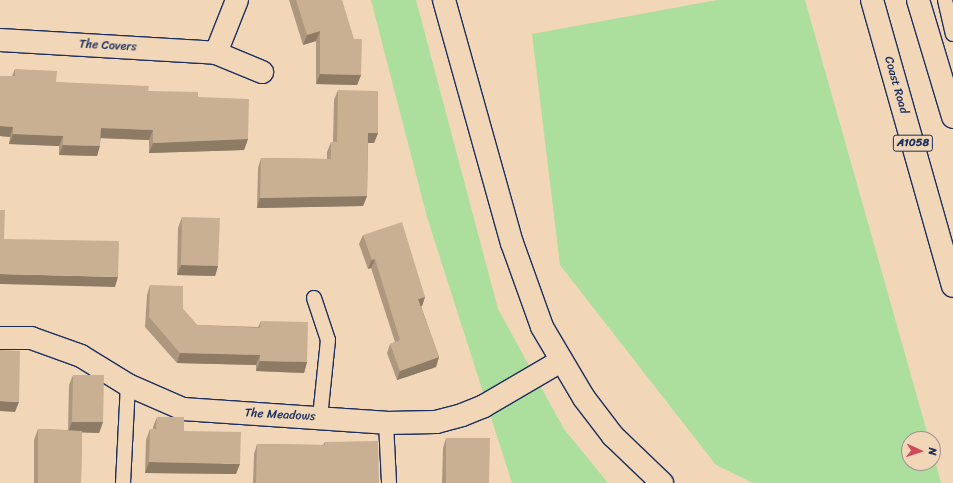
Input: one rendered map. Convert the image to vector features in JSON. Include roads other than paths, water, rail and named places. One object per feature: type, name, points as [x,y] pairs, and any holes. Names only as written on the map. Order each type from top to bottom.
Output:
[{"type":"main road","points":[[216,53],[237,0]]},
{"type":"main road","points":[[444,0],[526,289],[561,361],[613,436],[662,483]]},
{"type":"main road","name":"Coast Road","points":[[872,0],[953,286]]},
{"type":"main road","points":[[918,0],[953,117]]},
{"type":"main road","name":"The Covers","points":[[0,40],[216,53],[262,72]]},
{"type":"main road","name":"The Meadows","points":[[0,338],[31,338],[74,354],[128,385],[184,409],[320,417],[386,423],[436,422],[462,415],[484,406],[561,361]]},
{"type":"lane","points":[[945,0],[953,34]]},
{"type":"lane","points":[[314,298],[328,340],[320,417]]},
{"type":"lane","points":[[124,483],[128,385]]},
{"type":"lane","points":[[386,423],[389,483]]}]
